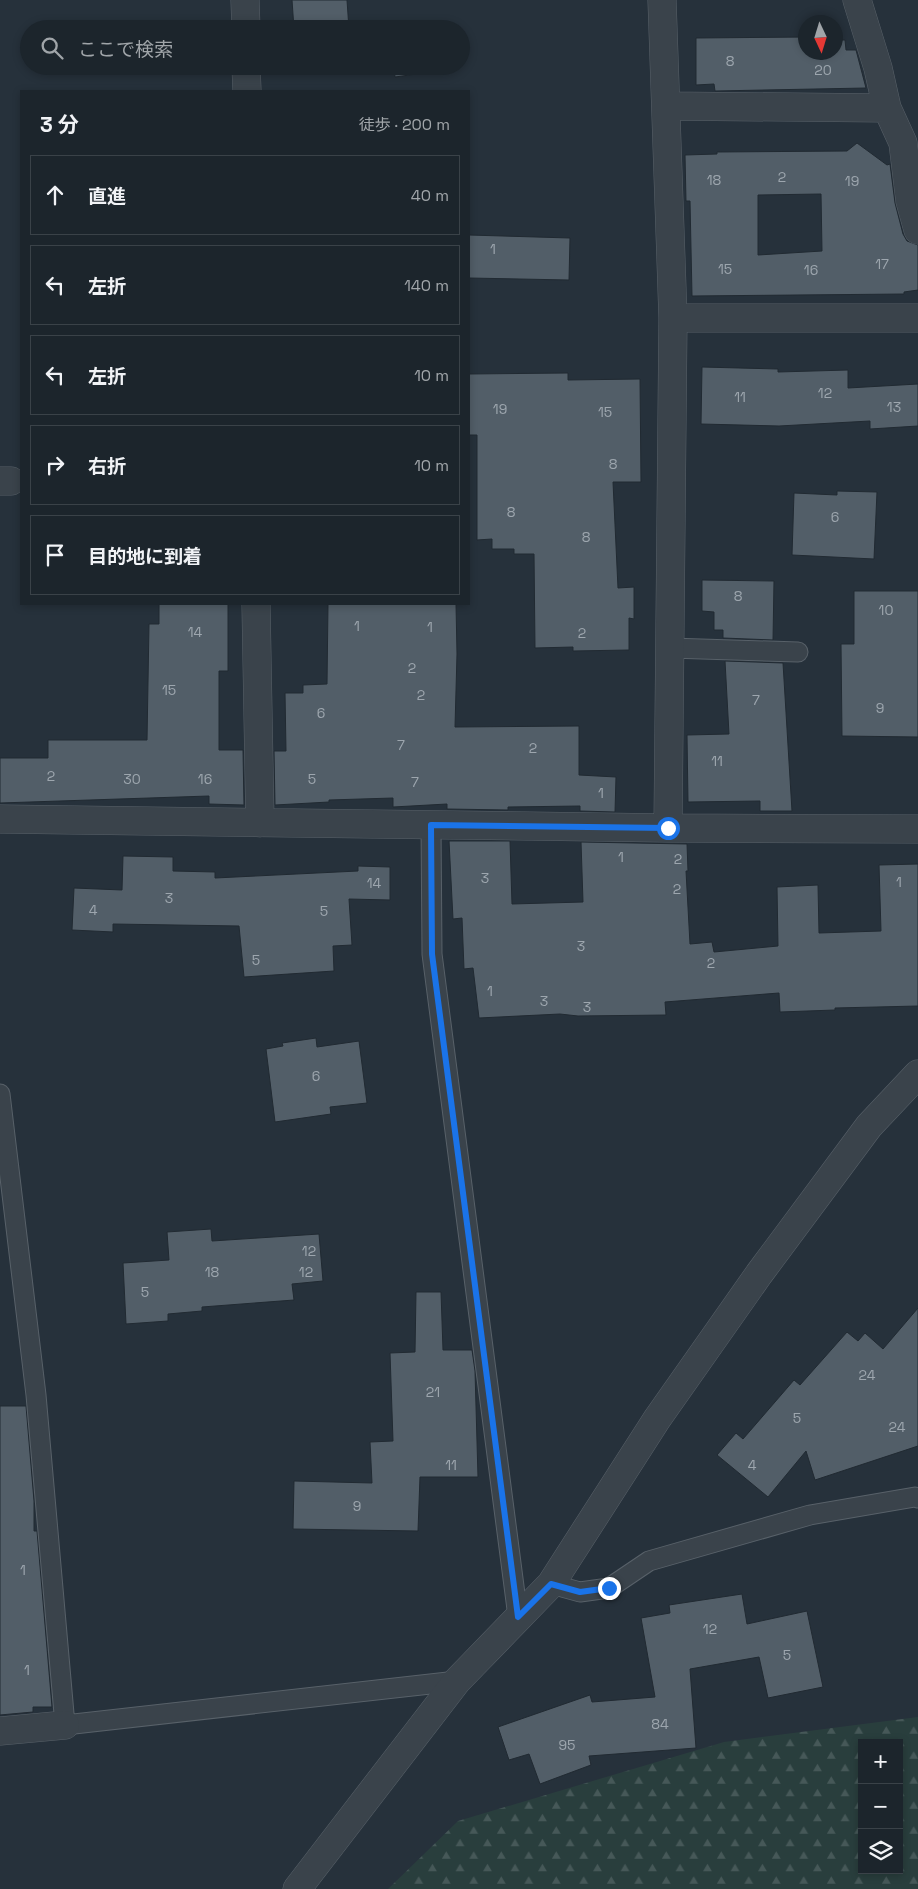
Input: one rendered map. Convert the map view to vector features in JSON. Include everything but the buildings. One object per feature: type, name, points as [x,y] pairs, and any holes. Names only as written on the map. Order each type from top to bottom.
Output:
[{"type":"street","points":[[245,0],[246,20]]},
{"type":"street","points":[[662,0],[673,318],[668,828]]},
{"type":"street","points":[[857,0],[888,108],[903,143],[910,201],[918,230]]},
{"type":"street","points":[[246,75],[247,90]]},
{"type":"street","points":[[666,106],[888,108]]},
{"type":"street","points":[[673,318],[918,318]]},
{"type":"street","points":[[256,605],[260,823]]},
{"type":"street","points":[[0,819],[668,828],[918,829]]},
{"type":"street","points":[[297,1889],[458,1681],[551,1584],[601,1509],[657,1419],[759,1274],[870,1126],[918,1074]]},
{"type":"street","points":[[0,1731],[65,1725]]},
{"type":"lane","points":[[670,648],[798,652]]},
{"type":"lane","points":[[431,825],[432,954],[518,1617]]},
{"type":"lane","points":[[0,1094],[36,1395],[65,1725],[458,1681]]},
{"type":"lane","points":[[551,1584],[580,1592],[609,1588],[649,1561],[659,1558],[810,1515],[918,1498]]},
{"type":"green space","points":[[918,1717],[918,1889],[388,1889],[458,1821],[724,1742]]},
{"type":"route","points":[[609,1588],[580,1592],[551,1584],[518,1617],[432,954],[431,825],[668,828]]}]
